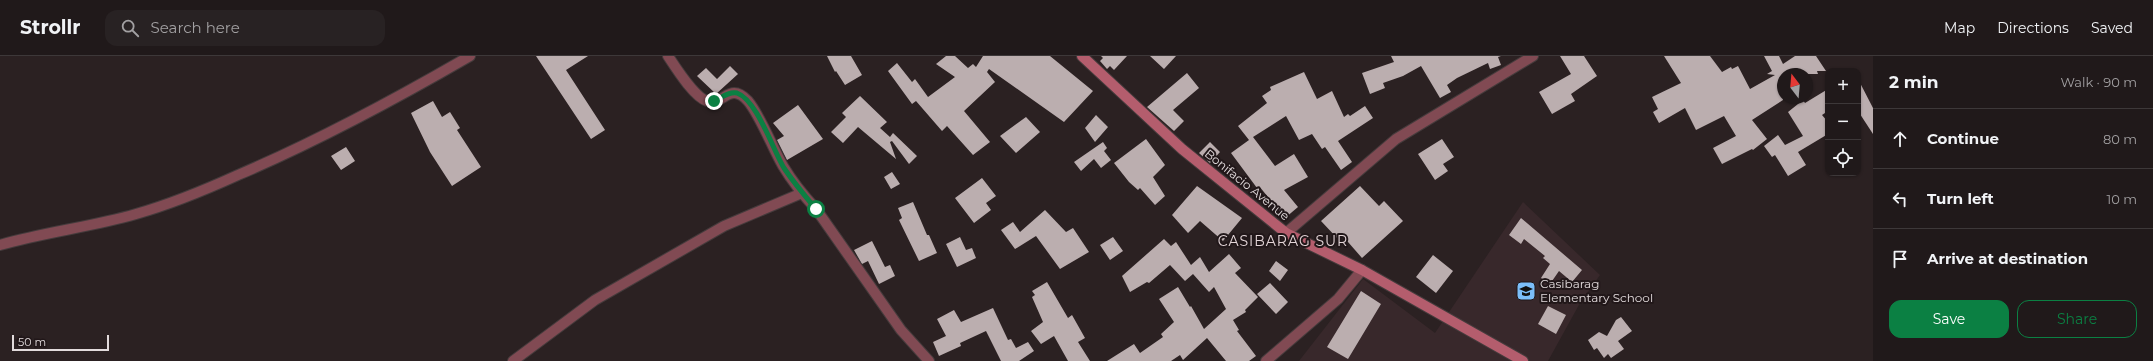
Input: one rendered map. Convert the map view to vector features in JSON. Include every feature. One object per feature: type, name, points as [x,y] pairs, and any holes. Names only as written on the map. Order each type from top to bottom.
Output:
[{"type":"street","points":[[0,245],[23,238],[101,224],[137,214],[190,196],[344,127],[470,56]]},
{"type":"street","points":[[668,56],[682,77],[701,97],[708,101],[714,101],[733,92],[749,102],[784,167],[802,193],[816,209],[901,330],[929,361]]},
{"type":"street","name":"Bonifacio Avenue","points":[[1082,56],[1182,149],[1286,233],[1362,270],[1523,361]]},
{"type":"street","points":[[1286,233],[1396,139],[1533,56]]},
{"type":"street","points":[[512,361],[595,300],[724,226],[802,193]]},
{"type":"street","points":[[1266,361],[1338,299],[1362,270]]},
{"type":"shaded area","name":"Casibarag Elementary School","points":[[1523,202],[1600,275],[1580,303],[1548,361],[1299,361],[1363,279],[1435,333]]},
{"type":"building","points":[[536,56],[588,56],[566,70],[605,130],[591,139]]},
{"type":"building","points":[[827,56],[851,56],[862,75],[845,85],[836,71],[835,72]]},
{"type":"building","points":[[946,56],[955,56],[968,68],[973,64],[976,67],[983,56],[1050,56],[1093,91],[1064,122],[989,69],[987,72],[995,82],[964,111],[990,142],[973,155],[947,126],[942,131],[916,101],[912,104],[888,71],[897,63],[912,82],[915,79],[928,97],[955,77],[936,64]]},
{"type":"building","points":[[1101,56],[1127,56],[1114,70],[1110,66],[1107,69],[1100,61],[1103,58]]},
{"type":"building","points":[[1150,56],[1176,56],[1164,69]]},
{"type":"building","points":[[1391,56],[1501,56],[1498,57],[1501,65],[1490,69],[1488,63],[1457,78],[1447,85],[1451,92],[1440,98],[1421,66],[1403,76],[1383,83],[1385,88],[1370,94],[1362,73],[1394,62]]},
{"type":"building","points":[[1560,56],[1584,56],[1597,76],[1571,94],[1575,101],[1552,114],[1539,92],[1571,74]]},
{"type":"building","points":[[1664,56],[1710,56],[1722,72],[1731,67],[1732,69],[1738,66],[1750,89],[1775,75],[1767,74],[1772,71],[1764,56],[1779,56],[1783,64],[1795,56],[1816,56],[1825,70],[1825,71],[1817,71],[1818,74],[1813,74],[1813,68],[1777,68],[1777,104],[1752,120],[1767,139],[1753,150],[1752,149],[1722,164],[1713,148],[1736,136],[1724,116],[1696,130],[1685,108],[1659,123],[1653,112],[1658,109],[1652,97],[1681,83]]},
{"type":"building","points":[[730,66],[738,74],[716,94],[697,76],[706,68],[717,79]]},
{"type":"building","points":[[1304,72],[1317,99],[1332,91],[1344,117],[1348,114],[1350,116],[1365,106],[1373,118],[1338,141],[1352,162],[1341,170],[1325,147],[1322,149],[1312,134],[1299,140],[1286,116],[1253,137],[1275,166],[1294,154],[1308,177],[1284,190],[1298,207],[1285,218],[1259,186],[1257,188],[1231,153],[1249,140],[1238,126],[1267,103],[1262,96],[1271,90],[1270,87]]},
{"type":"building","points":[[1187,73],[1199,88],[1173,110],[1184,121],[1174,131],[1147,107]]},
{"type":"building","points":[[1861,85],[1873,108],[1873,134],[1861,116]]},
{"type":"building","points":[[1825,91],[1825,113],[1822,115],[1825,118],[1825,136],[1798,152],[1806,165],[1788,176],[1775,155],[1772,157],[1764,146],[1778,135],[1785,145],[1803,136],[1788,112],[1798,104],[1813,104],[1813,98]]},
{"type":"building","points":[[860,96],[887,122],[880,128],[890,137],[893,133],[917,156],[909,164],[892,141],[890,142],[896,159],[858,127],[843,143],[831,132],[846,117],[842,113]]},
{"type":"building","points":[[433,101],[442,117],[450,112],[460,128],[457,130],[481,167],[452,186],[430,152],[411,113]]},
{"type":"building","points":[[798,105],[823,139],[787,160],[777,140],[784,136],[773,123]]},
{"type":"building","points":[[1096,115],[1108,127],[1095,142],[1085,128]]},
{"type":"building","points":[[1026,117],[1040,132],[1016,153],[1000,136]]},
{"type":"building","points":[[1146,139],[1165,165],[1153,177],[1165,196],[1155,205],[1140,188],[1138,190],[1129,182],[1114,163]]},
{"type":"building","points":[[1442,139],[1454,157],[1443,164],[1448,171],[1435,180],[1418,154]]},
{"type":"building","points":[[1103,142],[1107,148],[1104,151],[1111,160],[1101,168],[1094,159],[1081,171],[1074,162]]},
{"type":"building","points":[[1210,142],[1220,152],[1210,163],[1199,153]]},
{"type":"building","points":[[346,147],[355,161],[341,170],[331,156]]},
{"type":"building","points":[[892,172],[900,184],[891,189],[884,177]]},
{"type":"building","points":[[982,178],[996,196],[986,203],[991,210],[974,223],[955,198]]},
{"type":"building","points":[[1197,186],[1242,218],[1223,241],[1200,221],[1188,233],[1172,215]]},
{"type":"building","points":[[1360,186],[1379,206],[1384,201],[1403,221],[1362,258],[1341,234],[1337,238],[1321,221]]},
{"type":"building","points":[[913,202],[927,235],[929,235],[937,253],[919,261],[899,220],[902,218],[898,208]]},
{"type":"building","points":[[1045,210],[1066,232],[1073,228],[1089,252],[1060,269],[1036,236],[1015,249],[1001,230],[1013,222],[1020,232]]},
{"type":"building","points":[[1521,218],[1582,270],[1572,282],[1559,271],[1550,284],[1541,278],[1550,264],[1543,258],[1545,256],[1524,239],[1521,244],[1509,235]]},
{"type":"building","points":[[960,237],[966,250],[972,248],[976,258],[957,267],[946,244]]},
{"type":"building","points":[[1113,237],[1123,251],[1110,260],[1100,245]]},
{"type":"building","points":[[1164,239],[1171,246],[1176,242],[1191,265],[1200,257],[1209,272],[1229,254],[1241,268],[1235,273],[1258,297],[1245,310],[1246,312],[1233,320],[1239,330],[1237,331],[1256,356],[1249,361],[1226,361],[1207,338],[1183,360],[1180,355],[1171,361],[1107,361],[1134,344],[1140,353],[1163,337],[1161,334],[1174,322],[1159,299],[1178,287],[1204,329],[1226,309],[1214,287],[1209,292],[1193,274],[1185,281],[1170,265],[1149,283],[1147,282],[1130,292],[1122,276]]},
{"type":"building","points":[[872,241],[885,267],[890,265],[895,276],[879,284],[868,261],[862,264],[854,250]]},
{"type":"building","points":[[1433,255],[1453,271],[1436,293],[1416,277]]},
{"type":"building","points":[[1276,261],[1288,270],[1280,281],[1269,271]]},
{"type":"building","points":[[1047,282],[1068,318],[1072,315],[1085,338],[1078,342],[1090,361],[1068,361],[1054,336],[1041,344],[1031,331],[1043,322],[1032,297],[1035,295],[1032,291]]},
{"type":"building","points":[[1270,283],[1288,302],[1276,314],[1257,294]]},
{"type":"building","points":[[1361,291],[1381,304],[1348,359],[1327,347]]},
{"type":"building","points":[[1548,306],[1566,315],[1556,334],[1538,324]]},
{"type":"building","points":[[993,308],[1008,340],[1011,339],[1016,348],[1028,342],[1034,351],[1019,361],[1001,361],[986,331],[960,343],[961,346],[939,356],[933,342],[946,336],[937,319],[954,310],[961,322]]},
{"type":"building","points":[[1621,317],[1632,331],[1618,341],[1624,349],[1611,358],[1608,354],[1604,358],[1597,348],[1594,350],[1588,340],[1599,332],[1607,336],[1616,320]]},
{"type":"place","name":"Casibarag Elementary School","points":[[1526,291]]},
{"type":"district","name":"CASIBARAG SUR","points":[[1283,241]]},
{"type":"route","points":[[714,101],[733,92],[749,102],[784,167],[802,193],[816,209]]}]
